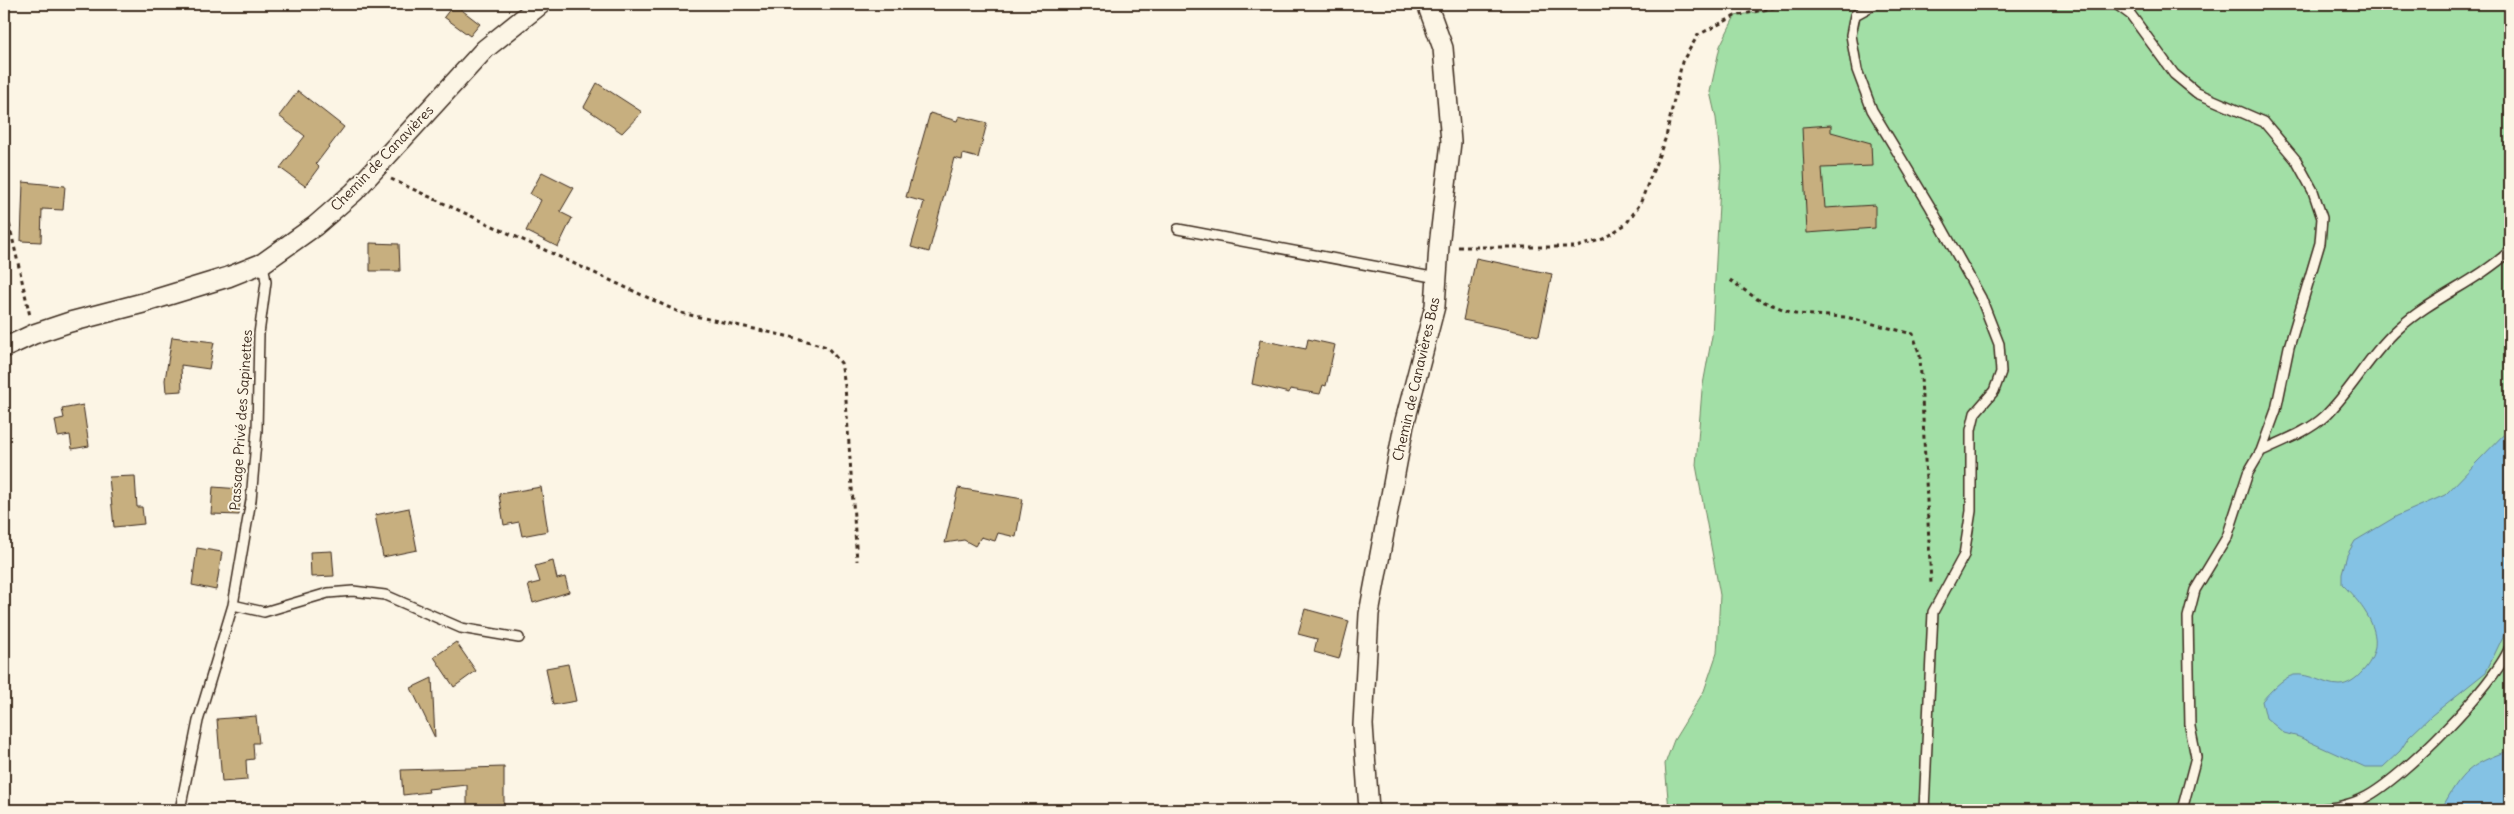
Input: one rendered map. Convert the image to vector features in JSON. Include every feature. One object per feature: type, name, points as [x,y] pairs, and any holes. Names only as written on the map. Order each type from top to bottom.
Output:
[{"type":"street","name":"Chemin de Canavières","points":[[4,348],[34,334],[228,277],[263,263],[315,226],[354,192],[485,48],[541,4]]},
{"type":"street","name":"Chemin de Canavières Bas","points":[[1369,810],[1362,725],[1369,614],[1404,426],[1435,306],[1439,246],[1451,142],[1443,48],[1427,4]]},
{"type":"lane","points":[[1875,4],[1855,15],[1851,35],[1856,70],[1872,110],[1931,208],[1981,298],[2000,344],[2001,372],[1994,391],[1975,414],[1971,430],[1970,511],[1964,555],[1933,612],[1924,810]]},
{"type":"lane","points":[[2116,4],[2131,15],[2174,74],[2197,93],[2264,122],[2296,160],[2313,191],[2322,218],[2320,243],[2288,347],[2276,410],[2261,451],[2248,473],[2227,537],[2196,590],[2188,617],[2190,727],[2196,757],[2182,810]]},
{"type":"lane","points":[[1178,230],[1437,278]]},
{"type":"lane","points":[[2261,451],[2301,432],[2324,418],[2340,400],[2371,357],[2398,329],[2431,304],[2492,268],[2510,251]]},
{"type":"lane","name":"Passage Privé des Sapinettes","points":[[180,810],[198,721],[233,605],[251,500],[257,430],[259,334],[266,282],[263,263]]},
{"type":"lane","points":[[233,605],[264,612],[328,593],[353,591],[385,595],[460,628],[519,638]]},
{"type":"lane","points":[[2314,810],[2341,806],[2364,798],[2388,784],[2482,688],[2510,647]]},
{"type":"path","points":[[1439,246],[1576,247],[1603,239],[1626,224],[1640,204],[1666,137],[1682,62],[1698,35],[1735,16],[1791,4]]},
{"type":"path","points":[[373,171],[680,313],[800,339],[827,347],[841,362],[845,386],[857,561]]},
{"type":"path","points":[[4,201],[34,334]]},
{"type":"path","points":[[1730,280],[1757,299],[1795,314],[1846,317],[1914,334],[1920,356],[1933,612]]},
{"type":"green space","points":[[1798,4],[2510,4],[2510,810],[1669,810],[1665,764],[1674,740],[1704,691],[1717,653],[1720,595],[1696,465],[1702,390],[1712,336],[1721,166],[1716,118],[1710,92],[1720,46],[1735,16]]},
{"type":"water","points":[[2510,428],[2509,624],[2486,672],[2432,715],[2409,737],[2400,751],[2383,767],[2365,767],[2299,737],[2284,733],[2266,718],[2262,701],[2272,690],[2281,682],[2294,675],[2311,677],[2328,683],[2342,685],[2358,677],[2375,649],[2375,637],[2367,615],[2342,584],[2342,573],[2347,555],[2355,541],[2397,516],[2445,495]]},
{"type":"water","points":[[2510,750],[2510,810],[2441,810],[2455,786],[2468,771],[2485,760]]},
{"type":"building","points":[[454,4],[480,24],[470,36],[444,17]]},
{"type":"building","points":[[597,83],[642,112],[622,133],[584,107]]},
{"type":"building","points":[[298,91],[344,127],[316,164],[319,167],[305,186],[280,168],[305,136],[279,116]]},
{"type":"building","points":[[930,113],[957,121],[959,116],[987,123],[978,158],[963,154],[962,160],[954,158],[929,252],[911,247],[924,202],[906,197]]},
{"type":"building","points":[[1831,125],[1831,132],[1871,143],[1872,166],[1822,168],[1825,208],[1875,205],[1875,228],[1807,233],[1802,127]]},
{"type":"building","points":[[542,172],[574,188],[560,212],[572,218],[558,247],[526,231],[541,200],[530,194]]},
{"type":"building","points":[[23,182],[65,186],[63,210],[42,209],[41,242],[21,241]]},
{"type":"building","points":[[370,243],[399,244],[400,271],[370,271]]},
{"type":"building","points":[[1476,258],[1552,274],[1539,336],[1463,320]]},
{"type":"building","points":[[172,337],[214,342],[209,369],[181,365],[182,391],[166,392],[165,380]]},
{"type":"building","points":[[1308,339],[1335,345],[1326,386],[1323,385],[1320,394],[1290,389],[1289,393],[1252,384],[1260,340],[1306,349]]},
{"type":"building","points":[[83,405],[89,446],[72,449],[70,435],[58,437],[55,420],[64,418],[62,409]]},
{"type":"building","points":[[135,476],[137,507],[142,507],[144,524],[114,527],[109,477]]},
{"type":"building","points":[[213,487],[241,489],[239,515],[211,514]]},
{"type":"building","points":[[541,487],[548,531],[522,536],[519,522],[504,525],[499,494]]},
{"type":"building","points":[[958,488],[1023,499],[1016,537],[998,533],[995,541],[981,537],[975,546],[964,540],[945,543]]},
{"type":"building","points":[[409,508],[417,550],[383,557],[375,515]]},
{"type":"building","points":[[197,548],[222,552],[216,590],[192,585]]},
{"type":"building","points":[[332,551],[334,576],[311,577],[310,552]]},
{"type":"building","points":[[553,561],[557,579],[565,577],[569,592],[533,603],[528,585],[540,582],[535,566]]},
{"type":"building","points":[[1305,609],[1349,621],[1339,659],[1314,652],[1317,639],[1298,634]]},
{"type":"building","points":[[456,642],[476,671],[454,687],[434,657]]},
{"type":"building","points":[[568,664],[576,701],[553,705],[546,668]]},
{"type":"building","points":[[432,678],[435,738],[411,688]]},
{"type":"building","points":[[256,716],[259,743],[253,743],[254,759],[246,760],[247,780],[222,782],[217,719]]},
{"type":"building","points":[[504,767],[504,804],[467,806],[467,785],[428,789],[429,792],[403,795],[401,770]]}]
